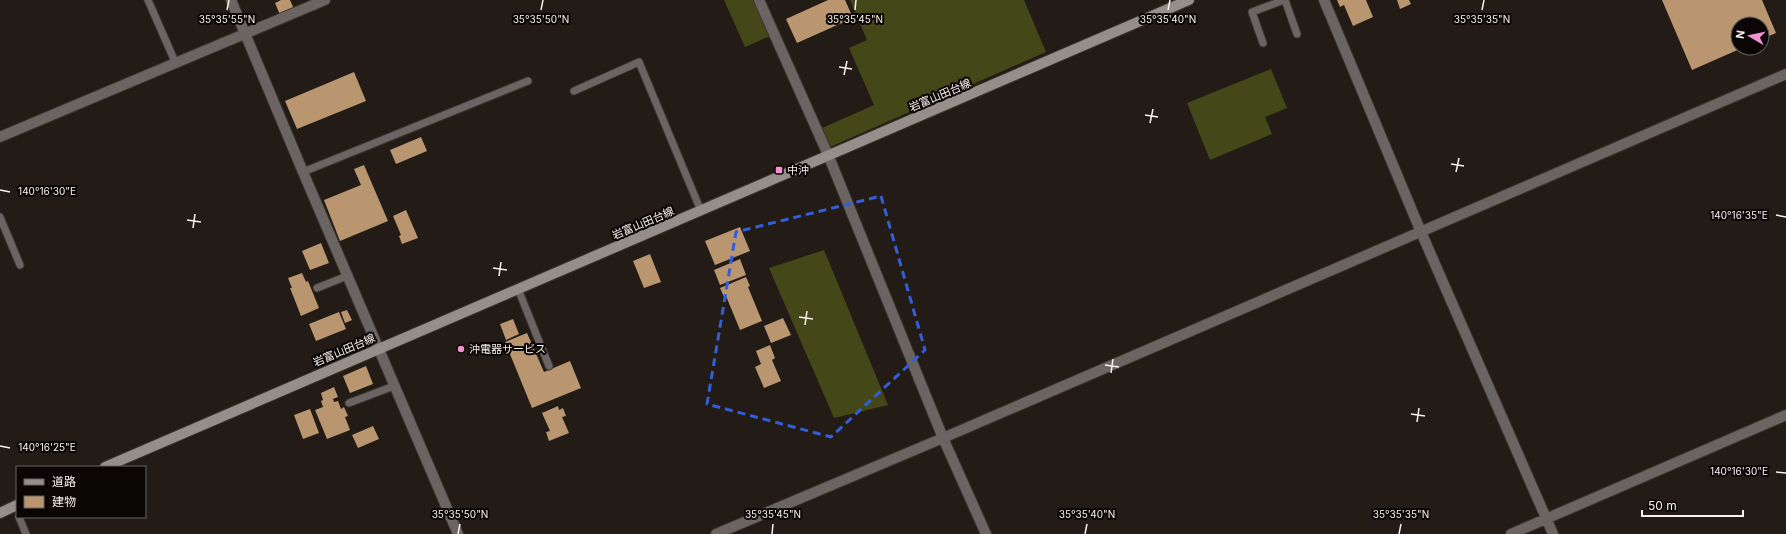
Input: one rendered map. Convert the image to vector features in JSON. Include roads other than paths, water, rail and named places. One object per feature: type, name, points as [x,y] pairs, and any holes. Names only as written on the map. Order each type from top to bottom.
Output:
[{"type":"main road","name":"岩富山田台線","points":[[107,466],[1189,0]]},
{"type":"main road","points":[[0,512],[16,508]]},
{"type":"street","points":[[231,0],[378,349],[458,534]]},
{"type":"street","points":[[0,137],[325,0]]},
{"type":"street","points":[[759,0],[829,156],[944,438],[986,534]]},
{"type":"street","points":[[1324,0],[1421,232],[1553,534]]},
{"type":"street","points":[[716,534],[944,438],[1786,74]]},
{"type":"street","points":[[1511,534],[1786,416]]},
{"type":"lane","points":[[148,0],[176,64]]},
{"type":"lane","points":[[1263,43],[1252,12],[1284,0],[1297,34]]},
{"type":"lane","points":[[574,91],[639,62],[701,211]]},
{"type":"lane","points":[[303,172],[528,81]]},
{"type":"lane","points":[[0,217],[20,265]]},
{"type":"lane","points":[[317,288],[347,276]]},
{"type":"lane","points":[[518,289],[549,366]]},
{"type":"lane","points":[[349,404],[394,386]]},
{"type":"lane","points":[[19,518],[26,534]]},
{"type":"place","name":"中沖","points":[[779,170]]},
{"type":"place","name":"沖電器サービス","points":[[461,349]]}]
